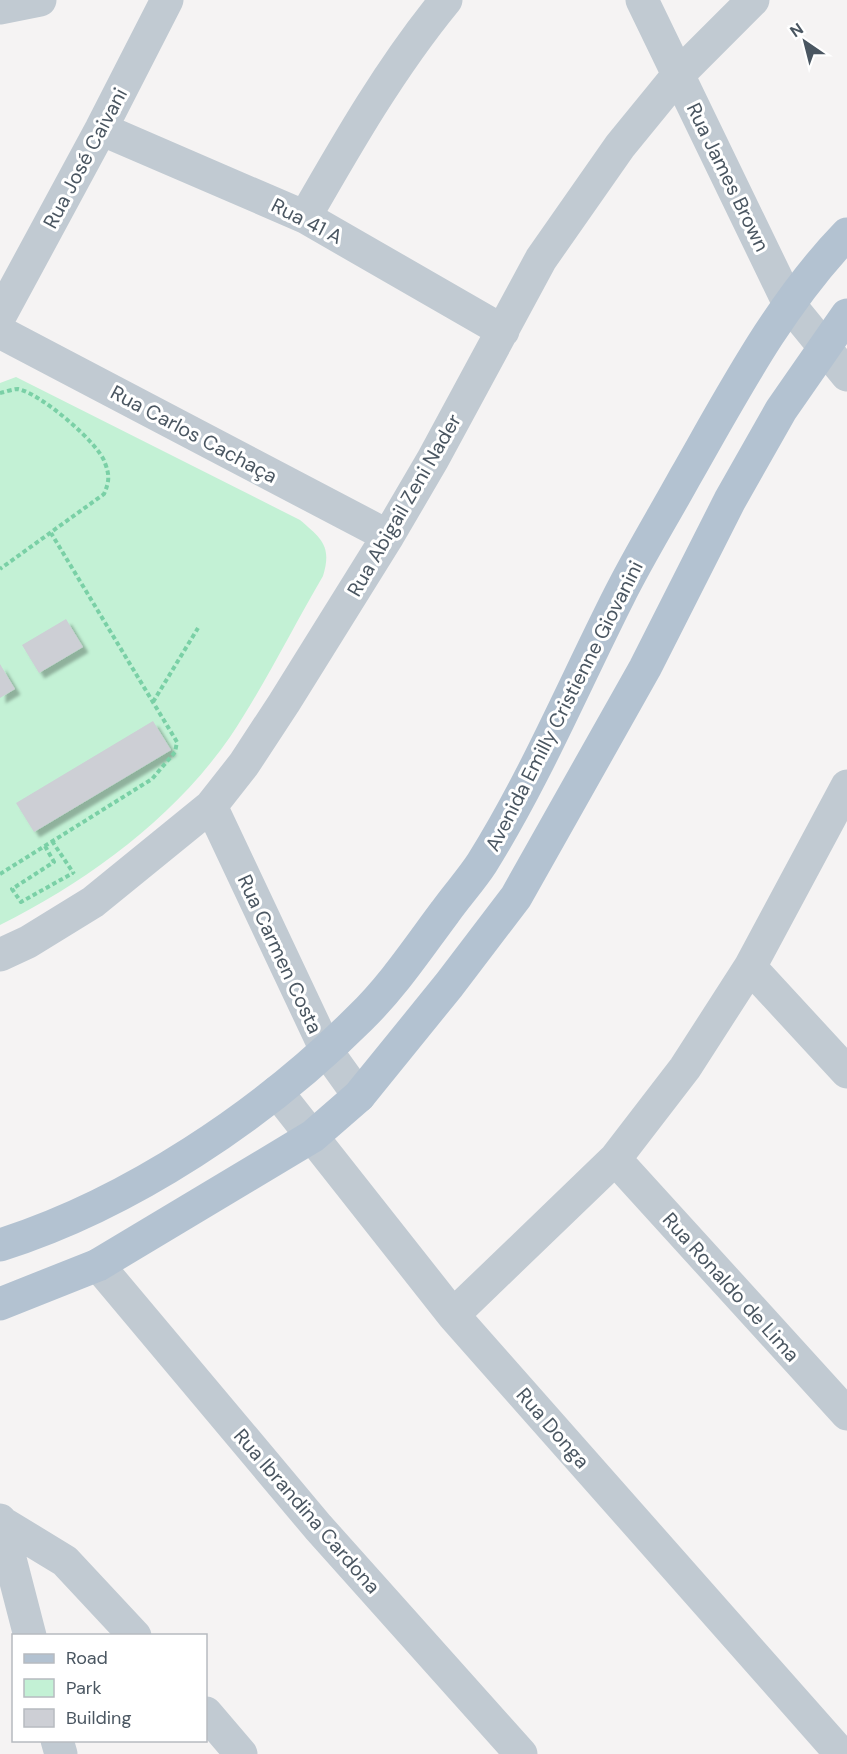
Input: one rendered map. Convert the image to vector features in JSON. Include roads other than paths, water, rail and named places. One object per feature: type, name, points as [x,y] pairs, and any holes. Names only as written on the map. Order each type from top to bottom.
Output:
[{"type":"main road","name":"Avenida Emilly Cristienne Giovanini","points":[[0,1245],[76,1214],[137,1185],[205,1145],[277,1092],[326,1050],[362,1017],[402,972],[481,864],[553,733],[620,593],[714,426],[789,304],[847,234]]},
{"type":"main road","points":[[0,1304],[98,1265],[313,1136],[358,1096],[449,985],[516,897],[645,668],[729,500],[781,410],[847,315]]},
{"type":"street","points":[[0,8],[40,0]]},
{"type":"street","name":"Rua José Caivani","points":[[0,316],[101,129],[167,0]]},
{"type":"street","points":[[305,217],[358,126],[424,27],[446,0]]},
{"type":"street","name":"Rua James Brown","points":[[642,0],[789,304],[847,375]]},
{"type":"street","name":"Rua Abigail Zeni Nader","points":[[0,955],[28,942],[93,902],[211,806],[244,764],[284,703],[388,536],[541,259],[620,146],[678,75],[753,0]]},
{"type":"street","name":"Rua 41 A","points":[[101,129],[305,217],[503,331]]},
{"type":"street","name":"Rua Carlos Cachaça","points":[[0,333],[388,536]]},
{"type":"street","points":[[453,1315],[615,1159],[686,1068],[750,967],[847,786]]},
{"type":"street","name":"Rua Carmen Costa","points":[[211,806],[326,1050],[358,1096]]},
{"type":"street","points":[[750,967],[847,1072]]},
{"type":"street","name":"Rua Donga","points":[[277,1092],[453,1315],[841,1754]]},
{"type":"street","name":"Rua Ronaldo de Lima","points":[[615,1159],[847,1414]]},
{"type":"street","name":"Rua Ibrandina Cardona","points":[[98,1265],[318,1527],[521,1754]]},
{"type":"street","points":[[0,1521],[30,1634]]},
{"type":"street","points":[[0,1521],[65,1561],[134,1634]]},
{"type":"street","points":[[207,1714],[241,1754]]}]
